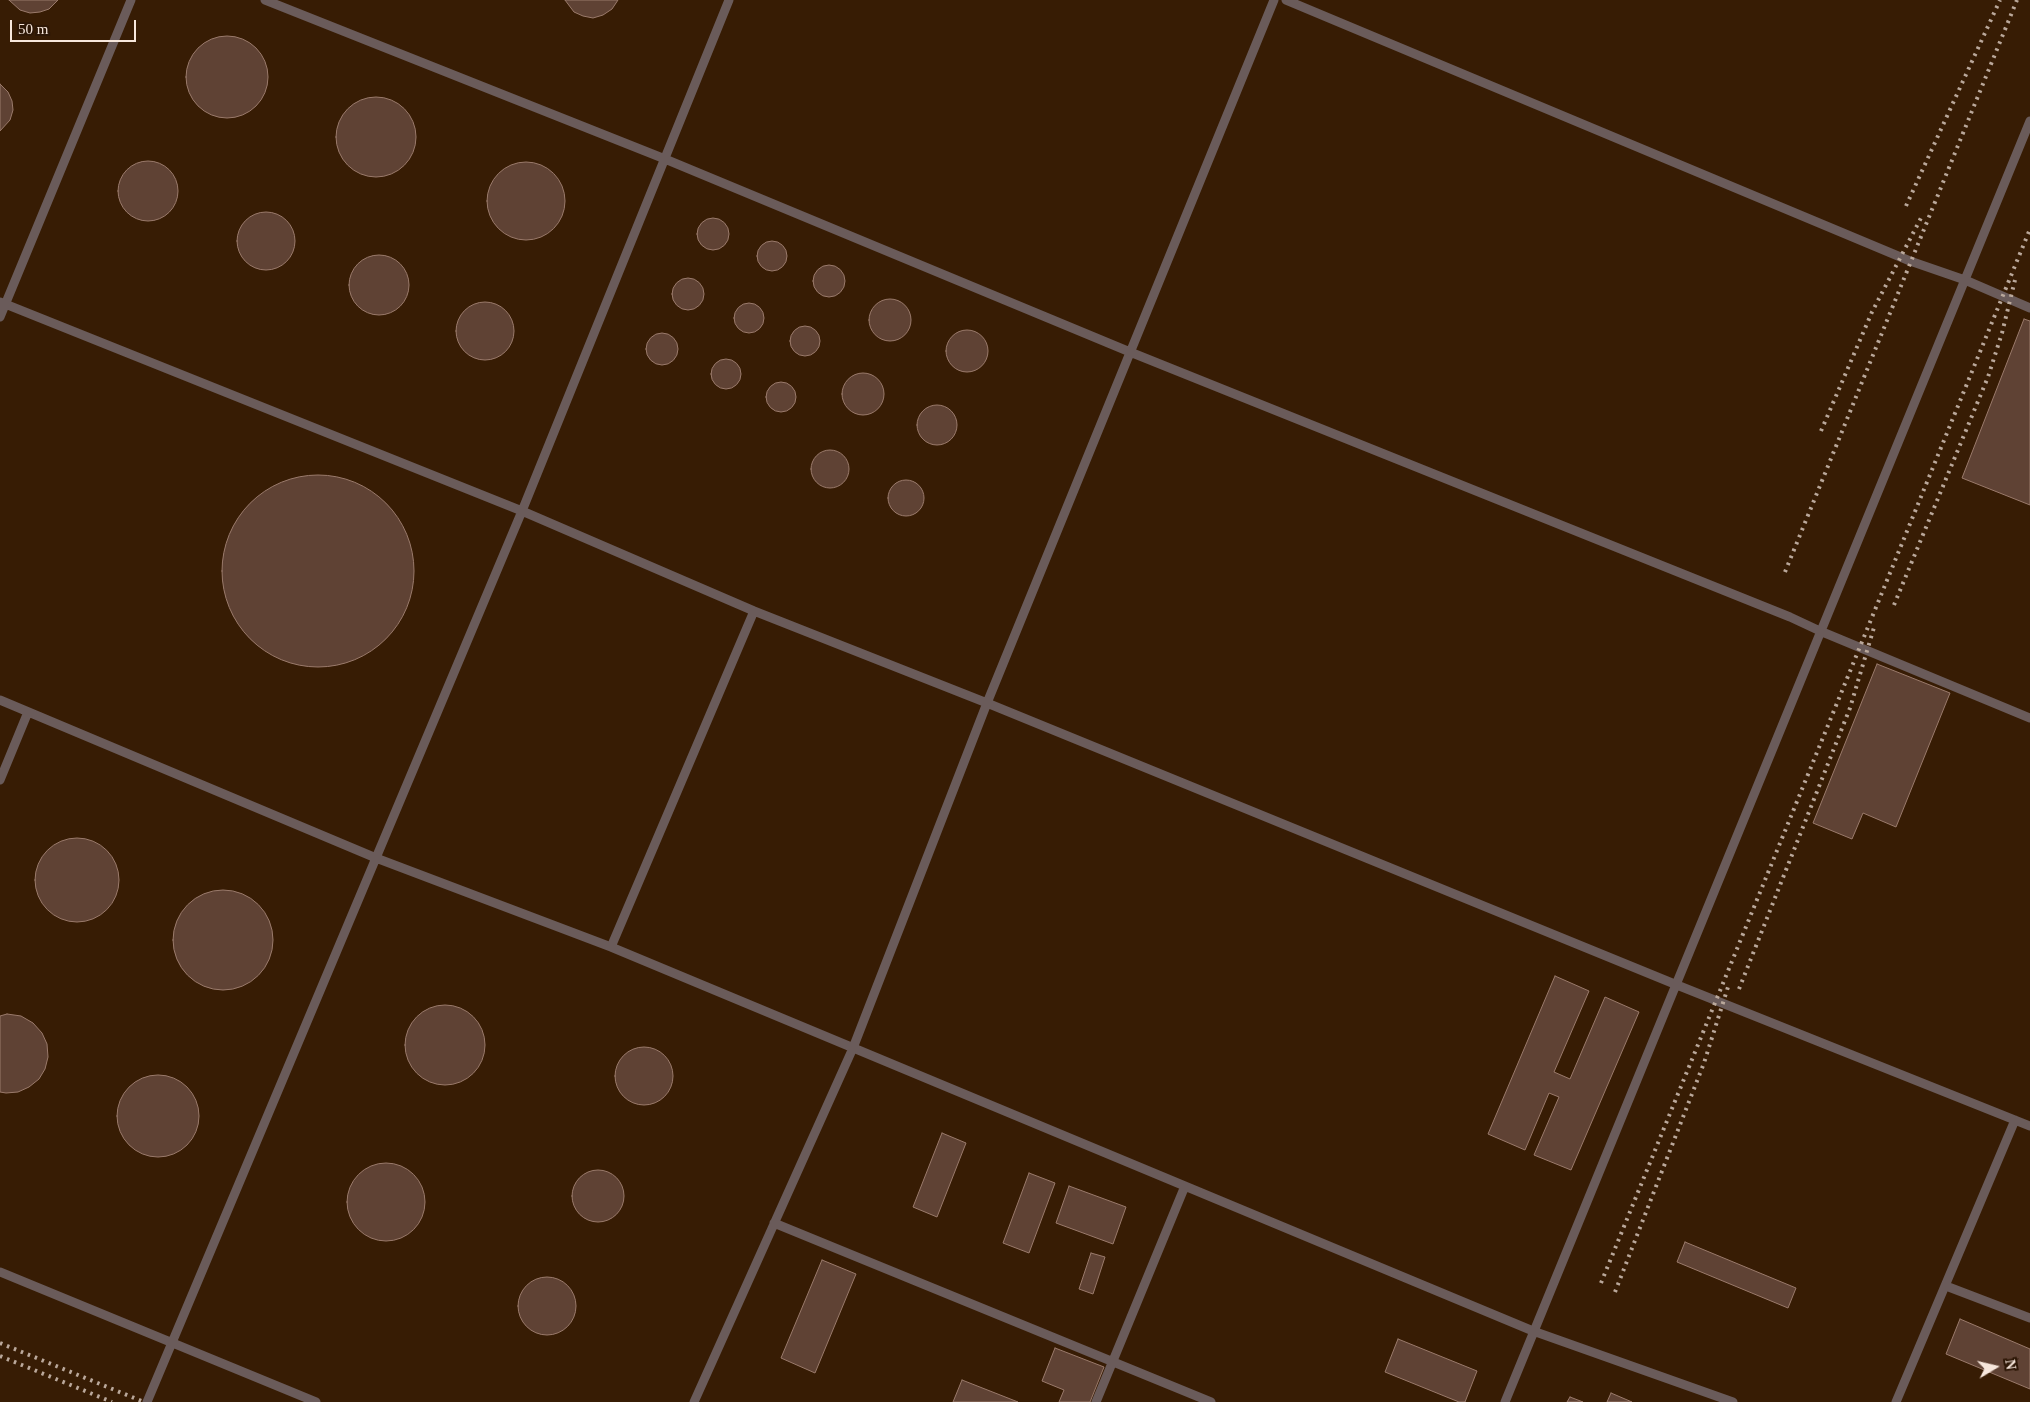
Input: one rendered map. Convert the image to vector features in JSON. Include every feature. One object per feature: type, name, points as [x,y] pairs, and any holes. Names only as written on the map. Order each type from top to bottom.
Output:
[{"type":"lane","points":[[0,317],[3,303],[131,0]]},
{"type":"lane","points":[[266,0],[665,159],[1130,352],[1772,610],[2030,718]]},
{"type":"lane","points":[[147,1402],[522,511],[729,0]]},
{"type":"lane","points":[[694,1402],[853,1048],[987,703],[1274,0]]},
{"type":"lane","points":[[1286,0],[1910,261],[1965,280],[2030,308]]},
{"type":"lane","points":[[1505,1402],[2030,121]]},
{"type":"lane","points":[[3,303],[522,511],[754,611],[987,703],[1677,985],[2030,1126]]},
{"type":"lane","points":[[611,947],[754,611]]},
{"type":"lane","points":[[0,700],[376,858],[611,947],[1533,1331],[1733,1402]]},
{"type":"lane","points":[[0,780],[28,712]]},
{"type":"lane","points":[[1896,1402],[2016,1120]]},
{"type":"lane","points":[[1096,1402],[1185,1186]]},
{"type":"lane","points":[[774,1223],[1211,1402]]},
{"type":"lane","points":[[0,1272],[316,1402]]},
{"type":"lane","points":[[1946,1286],[2030,1318]]},
{"type":"shaded area","points":[[0,0],[2030,0],[2030,1402],[0,1402]]},
{"type":"building","points":[[9,0],[58,0],[49,9],[30,13],[20,10]]},
{"type":"building","points":[[565,0],[618,0],[612,9],[603,15],[593,18],[574,12]]},
{"type":"building","points":[[227,36],[243,39],[256,48],[265,61],[268,77],[265,93],[256,106],[243,115],[227,118],[211,115],[198,106],[189,93],[186,77],[189,61],[198,48],[211,39]]},
{"type":"building","points":[[0,84],[8,92],[13,110],[10,120],[0,131]]},
{"type":"building","points":[[376,97],[391,100],[404,109],[413,122],[416,137],[413,152],[404,165],[391,174],[376,177],[361,174],[348,165],[339,152],[336,137],[339,122],[348,109],[361,100]]},
{"type":"building","points":[[148,161],[165,166],[173,174],[178,191],[173,208],[165,216],[148,221],[131,216],[123,208],[118,191],[123,174],[131,166]]},
{"type":"building","points":[[526,162],[541,165],[558,179],[562,186],[565,201],[562,216],[548,233],[541,237],[526,240],[511,237],[494,223],[490,216],[487,201],[490,186],[504,169],[511,165]]},
{"type":"building","points":[[266,212],[282,217],[290,225],[295,241],[290,257],[282,265],[266,270],[250,265],[242,257],[237,241],[242,225],[250,217]]},
{"type":"building","points":[[713,218],[719,219],[724,223],[728,228],[728,240],[724,245],[719,249],[713,250],[707,249],[702,245],[698,240],[697,234],[698,228],[702,223],[707,219]]},
{"type":"building","points":[[772,241],[783,245],[787,256],[783,267],[772,271],[761,267],[757,256],[761,245]]},
{"type":"building","points":[[379,255],[396,260],[404,268],[409,285],[404,302],[396,310],[379,315],[362,310],[354,302],[349,285],[354,268],[362,260]]},
{"type":"building","points":[[829,265],[840,270],[845,281],[840,292],[829,297],[818,292],[813,281],[818,270]]},
{"type":"building","points":[[688,278],[694,279],[699,283],[703,288],[703,300],[699,305],[694,309],[688,310],[682,309],[677,305],[673,300],[672,294],[673,288],[677,283],[682,279]]},
{"type":"building","points":[[886,299],[894,299],[905,305],[911,320],[905,335],[894,341],[886,341],[875,335],[869,324],[869,316],[875,305]]},
{"type":"building","points":[[485,302],[496,304],[509,315],[514,331],[512,342],[501,355],[485,360],[474,358],[461,347],[456,331],[458,320],[469,307]]},
{"type":"building","points":[[749,303],[755,304],[763,312],[763,324],[755,332],[749,333],[743,332],[735,324],[734,318],[735,312],[743,304]]},
{"type":"building","points":[[2024,319],[2030,321],[2030,505],[1962,478]]},
{"type":"building","points":[[805,326],[816,330],[820,341],[816,352],[805,356],[794,352],[790,341],[794,330]]},
{"type":"building","points":[[963,330],[971,330],[982,336],[988,351],[982,366],[971,372],[963,372],[952,366],[946,355],[946,347],[952,336]]},
{"type":"building","points":[[662,333],[668,334],[673,338],[677,343],[677,355],[673,360],[668,364],[662,365],[656,364],[651,360],[647,355],[646,349],[647,343],[651,338],[656,334]]},
{"type":"building","points":[[726,359],[732,360],[740,368],[740,380],[732,388],[726,389],[720,388],[712,380],[711,374],[712,368],[720,360]]},
{"type":"building","points":[[859,373],[867,373],[878,379],[884,394],[878,409],[867,415],[859,415],[848,409],[842,398],[842,390],[848,379]]},
{"type":"building","points":[[781,382],[792,386],[796,397],[792,408],[781,412],[770,408],[766,397],[770,386]]},
{"type":"building","points":[[937,405],[951,411],[957,425],[951,439],[937,445],[923,439],[917,425],[923,411]]},
{"type":"building","points":[[830,450],[837,451],[843,456],[848,462],[848,476],[843,482],[837,487],[830,488],[823,487],[817,482],[812,476],[811,469],[812,462],[817,456],[823,451]]},
{"type":"building","points":[[318,475],[346,479],[371,491],[386,503],[398,518],[410,543],[414,571],[410,599],[398,624],[386,639],[371,651],[346,663],[318,667],[290,663],[265,651],[250,639],[238,624],[226,599],[222,571],[226,543],[238,518],[250,503],[265,491],[290,479]]},
{"type":"building","points":[[906,480],[913,481],[919,485],[923,491],[923,505],[919,511],[913,515],[906,516],[899,515],[893,511],[889,505],[888,498],[889,491],[893,485],[899,481]]},
{"type":"building","points":[[1877,664],[1950,693],[1896,827],[1863,813],[1852,839],[1813,823]]},
{"type":"building","points":[[69,838],[85,838],[101,845],[112,856],[119,872],[116,896],[107,910],[101,915],[85,922],[69,922],[53,915],[42,904],[35,888],[35,872],[42,856],[53,845]]},
{"type":"building","points":[[223,890],[233,891],[251,898],[265,912],[272,930],[272,950],[265,968],[251,982],[233,989],[223,990],[213,989],[195,982],[181,968],[174,950],[173,940],[174,930],[181,912],[195,898],[213,891]]},
{"type":"building","points":[[1555,976],[1589,991],[1554,1072],[1570,1079],[1605,997],[1639,1012],[1571,1170],[1534,1155],[1559,1097],[1549,1093],[1525,1150],[1488,1134]]},
{"type":"building","points":[[437,1005],[453,1005],[474,1016],[485,1037],[485,1053],[474,1074],[453,1085],[437,1085],[423,1079],[411,1067],[405,1053],[405,1037],[411,1023],[423,1011]]},
{"type":"building","points":[[7,1014],[21,1016],[33,1023],[42,1033],[47,1044],[48,1057],[45,1069],[39,1079],[29,1087],[18,1092],[6,1093],[0,1092],[0,1016]]},
{"type":"building","points":[[644,1047],[660,1052],[668,1060],[673,1076],[668,1092],[660,1100],[644,1105],[628,1100],[620,1092],[615,1076],[620,1060],[628,1052]]},
{"type":"building","points":[[158,1075],[174,1078],[187,1087],[196,1100],[199,1116],[196,1132],[187,1145],[174,1154],[158,1157],[142,1154],[129,1145],[120,1132],[117,1116],[120,1100],[129,1087],[142,1078]]},
{"type":"building","points":[[942,1133],[966,1143],[937,1217],[913,1207]]},
{"type":"building","points":[[386,1163],[401,1166],[414,1174],[422,1187],[425,1202],[422,1217],[414,1230],[401,1238],[386,1241],[371,1238],[358,1230],[350,1217],[347,1202],[350,1187],[358,1174],[371,1166]]},
{"type":"building","points":[[593,1170],[603,1170],[617,1177],[624,1191],[624,1201],[617,1215],[603,1222],[593,1222],[583,1218],[576,1211],[572,1201],[572,1191],[576,1181],[583,1174]]},
{"type":"building","points":[[1029,1173],[1055,1183],[1029,1253],[1003,1243]]},
{"type":"building","points":[[1069,1186],[1126,1207],[1113,1244],[1056,1223]]},
{"type":"building","points":[[1685,1242],[1796,1288],[1788,1308],[1677,1262]]},
{"type":"building","points":[[1091,1253],[1105,1257],[1093,1294],[1079,1289]]},
{"type":"building","points":[[822,1260],[856,1274],[815,1373],[781,1358]]},
{"type":"building","points":[[541,1277],[553,1277],[568,1285],[576,1300],[576,1312],[568,1327],[553,1335],[541,1335],[526,1327],[518,1312],[518,1300],[526,1285]]},
{"type":"building","points":[[1960,1319],[2030,1349],[2030,1389],[1946,1354]]},
{"type":"building","points":[[1398,1339],[1477,1371],[1465,1402],[1459,1402],[1385,1372]]},
{"type":"building","points":[[1055,1348],[1104,1367],[1090,1402],[1059,1402],[1064,1390],[1042,1381]]},
{"type":"building","points":[[962,1380],[1018,1402],[953,1402]]},
{"type":"building","points":[[1611,1393],[1632,1402],[1607,1402]]},
{"type":"building","points":[[1570,1397],[1583,1402],[1567,1402]]},
{"type":"railway","points":[[1906,206],[2000,0]]},
{"type":"railway","points":[[1785,572],[2017,0]]},
{"type":"railway","points":[[1821,431],[1872,312],[1922,216]]},
{"type":"railway","points":[[1601,1283],[2030,229]]},
{"type":"railway","points":[[1894,605],[1988,377],[2002,333],[2015,280]]},
{"type":"railway","points":[[1739,989],[1850,708],[1875,624]]},
{"type":"railway","points":[[1615,1292],[1704,1063],[1728,987]]},
{"type":"railway","points":[[0,1343],[144,1402]]},
{"type":"railway","points":[[0,1356],[112,1402]]}]
